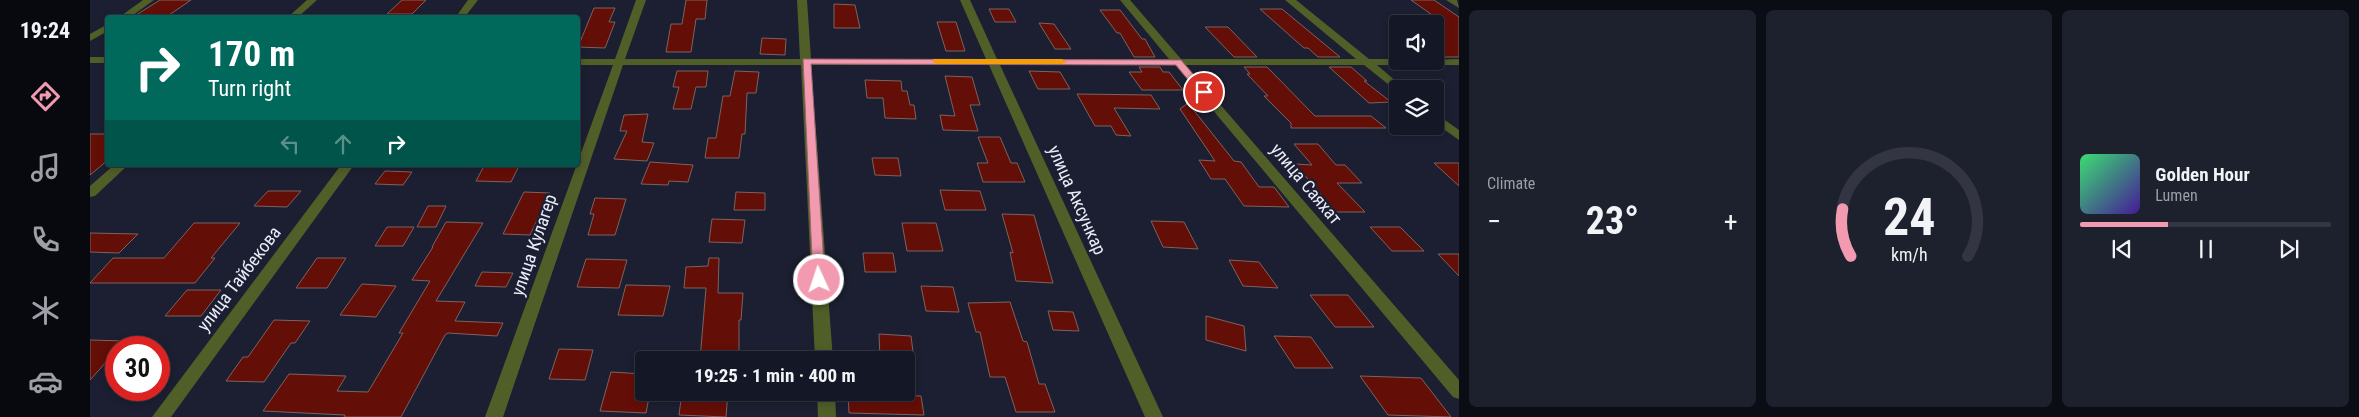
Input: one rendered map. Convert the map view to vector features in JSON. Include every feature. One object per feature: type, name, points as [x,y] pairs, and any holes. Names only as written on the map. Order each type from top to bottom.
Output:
[{"type":"street","points":[[126,15],[149,0]]},
{"type":"street","points":[[295,15],[312,0]]},
{"type":"street","points":[[461,15],[473,0]]},
{"type":"street","name":"улица Кулагер","points":[[494,417],[641,0]]},
{"type":"street","points":[[802,0],[823,351]]},
{"type":"street","name":"улица Аксункар","points":[[965,0],[1154,417]]},
{"type":"street","name":"улица Саяхат","points":[[1125,0],[1459,392]]},
{"type":"street","points":[[1290,0],[1389,80]]},
{"type":"street","points":[[1451,0],[1459,5]]},
{"type":"street","points":[[90,38],[105,29]]},
{"type":"street","points":[[90,60],[105,60]]},
{"type":"street","points":[[580,62],[1459,62]]},
{"type":"street","points":[[1444,124],[1459,136]]},
{"type":"street","points":[[90,193],[120,167]]},
{"type":"street","name":"улица Тайбекова","points":[[161,417],[347,167]]},
{"type":"street","points":[[826,401],[827,417]]},
{"type":"building","points":[[160,0],[191,0],[169,15],[136,15]]},
{"type":"building","points":[[402,0],[426,0],[412,14],[387,14]]},
{"type":"building","points":[[686,0],[707,0],[705,19],[696,19],[691,52],[666,52],[671,24],[682,24]]},
{"type":"building","points":[[1411,0],[1434,0],[1459,17],[1459,57],[1444,57],[1444,15],[1432,15]]},
{"type":"building","points":[[834,4],[855,5],[860,28],[834,28]]},
{"type":"building","points":[[594,8],[615,8],[609,22],[615,22],[605,48],[580,47],[580,42]]},
{"type":"building","points":[[989,9],[1009,9],[1016,22],[995,22]]},
{"type":"building","points":[[1260,9],[1282,9],[1340,57],[1318,57],[1308,48],[1304,48]]},
{"type":"building","points":[[1100,10],[1120,10],[1142,39],[1145,39],[1155,57],[1134,57],[1120,33],[1117,33]]},
{"type":"building","points":[[937,22],[956,22],[965,51],[946,51]]},
{"type":"building","points":[[1039,23],[1054,24],[1071,49],[1055,49]]},
{"type":"building","points":[[1205,27],[1228,27],[1257,57],[1234,57]]},
{"type":"building","points":[[762,38],[786,39],[785,55],[760,54]]},
{"type":"building","points":[[1139,67],[1160,67],[1163,72],[1169,72],[1183,90],[1142,90],[1129,72],[1142,72]]},
{"type":"building","points":[[1244,67],[1267,67],[1315,116],[1371,116],[1386,128],[1291,128],[1291,123],[1264,96],[1268,96],[1247,74],[1250,74]]},
{"type":"building","points":[[1329,67],[1351,67],[1367,81],[1364,81],[1389,100],[1389,102],[1369,103]]},
{"type":"building","points":[[677,71],[708,71],[706,87],[696,87],[691,109],[673,109],[679,87],[673,87]]},
{"type":"building","points":[[735,71],[759,72],[756,93],[747,93],[745,134],[742,134],[739,158],[705,158],[708,138],[716,138],[723,96],[730,96]]},
{"type":"building","points":[[1029,71],[1060,72],[1070,89],[1038,89]]},
{"type":"building","points":[[945,76],[972,77],[980,105],[970,105],[978,131],[943,130],[940,115],[955,116]]},
{"type":"building","points":[[865,80],[901,81],[902,91],[907,91],[910,105],[914,105],[916,119],[885,118],[883,98],[867,98]]},
{"type":"building","points":[[1077,94],[1151,95],[1160,109],[1114,108],[1131,136],[1116,135],[1111,126],[1095,126]]},
{"type":"building","points":[[1188,103],[1234,161],[1241,162],[1259,187],[1274,187],[1289,207],[1244,206],[1225,179],[1211,179],[1199,160],[1215,161],[1180,109]]},
{"type":"building","points":[[648,114],[642,142],[654,143],[647,161],[614,159],[627,131],[620,131],[624,115]]},
{"type":"building","points":[[90,134],[105,134],[105,162],[90,175]]},
{"type":"building","points":[[978,137],[1000,137],[1011,163],[1017,163],[1025,182],[983,182],[977,163],[988,163]]},
{"type":"building","points":[[1294,144],[1318,144],[1336,165],[1345,165],[1362,183],[1337,183],[1365,212],[1336,212],[1295,164],[1312,165]]},
{"type":"building","points":[[872,158],[898,158],[901,176],[875,175]]},
{"type":"building","points":[[650,162],[693,165],[688,182],[669,181],[668,185],[641,184]]},
{"type":"building","points":[[1434,163],[1459,163],[1459,186]]},
{"type":"building","points":[[483,167],[518,167],[511,182],[476,181]]},
{"type":"building","points":[[385,171],[412,172],[403,185],[375,184]]},
{"type":"building","points":[[940,190],[980,191],[986,210],[945,210]]},
{"type":"building","points":[[268,191],[301,191],[287,207],[254,206]]},
{"type":"building","points":[[524,192],[550,193],[530,235],[503,234]]},
{"type":"building","points":[[736,192],[765,193],[765,210],[734,210]]},
{"type":"building","points":[[595,198],[626,199],[615,235],[588,235],[594,214],[590,214]]},
{"type":"building","points":[[428,206],[446,206],[436,227],[417,227]]},
{"type":"building","points":[[1002,214],[1034,215],[1053,283],[1016,281],[1010,252],[1013,253]]},
{"type":"building","points":[[712,219],[745,220],[742,243],[709,242]]},
{"type":"building","points":[[1151,221],[1184,222],[1198,249],[1163,247]]},
{"type":"building","points":[[446,222],[483,223],[436,301],[465,302],[455,321],[503,323],[497,336],[448,333],[445,335],[401,417],[344,417],[345,415],[263,411],[289,374],[346,376],[337,391],[368,392],[403,333],[399,333],[430,281],[412,280]]},
{"type":"building","points":[[194,223],[240,223],[211,258],[215,258],[195,283],[90,283],[113,258],[164,258]]},
{"type":"building","points":[[902,223],[936,223],[943,251],[907,251]]},
{"type":"building","points":[[387,227],[414,227],[403,246],[375,246]]},
{"type":"building","points":[[1370,227],[1400,227],[1424,251],[1392,251]]},
{"type":"building","points":[[90,233],[138,234],[119,253],[90,252]]},
{"type":"building","points":[[863,253],[893,253],[896,272],[865,272]]},
{"type":"building","points":[[1438,254],[1459,254],[1459,276]]},
{"type":"building","points":[[317,258],[346,258],[327,288],[296,288]]},
{"type":"building","points":[[709,258],[719,258],[718,293],[743,293],[741,320],[739,320],[739,351],[701,351],[706,288],[684,288],[686,267],[708,266]]},
{"type":"building","points":[[586,259],[627,260],[619,288],[577,287]]},
{"type":"building","points":[[1229,260],[1259,262],[1278,288],[1243,286]]},
{"type":"building","points":[[482,272],[513,273],[506,287],[475,286]]},
{"type":"building","points":[[362,284],[396,286],[376,317],[340,315]]},
{"type":"building","points":[[626,285],[670,286],[663,316],[618,315]]},
{"type":"building","points":[[921,286],[953,287],[959,312],[926,311]]},
{"type":"building","points":[[187,290],[221,290],[201,316],[165,316]]},
{"type":"building","points":[[1310,295],[1348,295],[1374,327],[1335,327]]},
{"type":"building","points":[[1010,302],[1023,341],[1027,342],[1039,384],[1045,384],[1055,412],[1016,412],[1005,377],[990,377],[980,332],[976,332],[968,303]]},
{"type":"building","points":[[1048,311],[1073,312],[1079,331],[1053,330]]},
{"type":"building","points":[[1206,316],[1244,326],[1246,351],[1206,340]]},
{"type":"building","points":[[274,320],[310,321],[295,343],[291,343],[264,382],[226,381],[243,357],[248,357]]},
{"type":"building","points":[[879,334],[911,336],[913,351],[880,351]]},
{"type":"building","points":[[1274,336],[1311,337],[1333,368],[1295,368]]},
{"type":"building","points":[[90,340],[105,340],[105,363],[90,380]]},
{"type":"building","points":[[559,349],[593,350],[585,380],[549,379]]},
{"type":"building","points":[[611,372],[635,373],[635,401],[648,401],[646,413],[600,411]]},
{"type":"building","points":[[1360,376],[1421,378],[1451,417],[1388,415]]},
{"type":"building","points":[[915,396],[921,396],[924,415],[849,413],[848,401],[915,401]]},
{"type":"building","points":[[681,401],[727,401],[726,417],[679,415]]},
{"type":"slow traffic","points":[[936,61],[1062,62]]},
{"type":"route","points":[[819,280],[806,61],[1178,62],[1204,92]]}]
